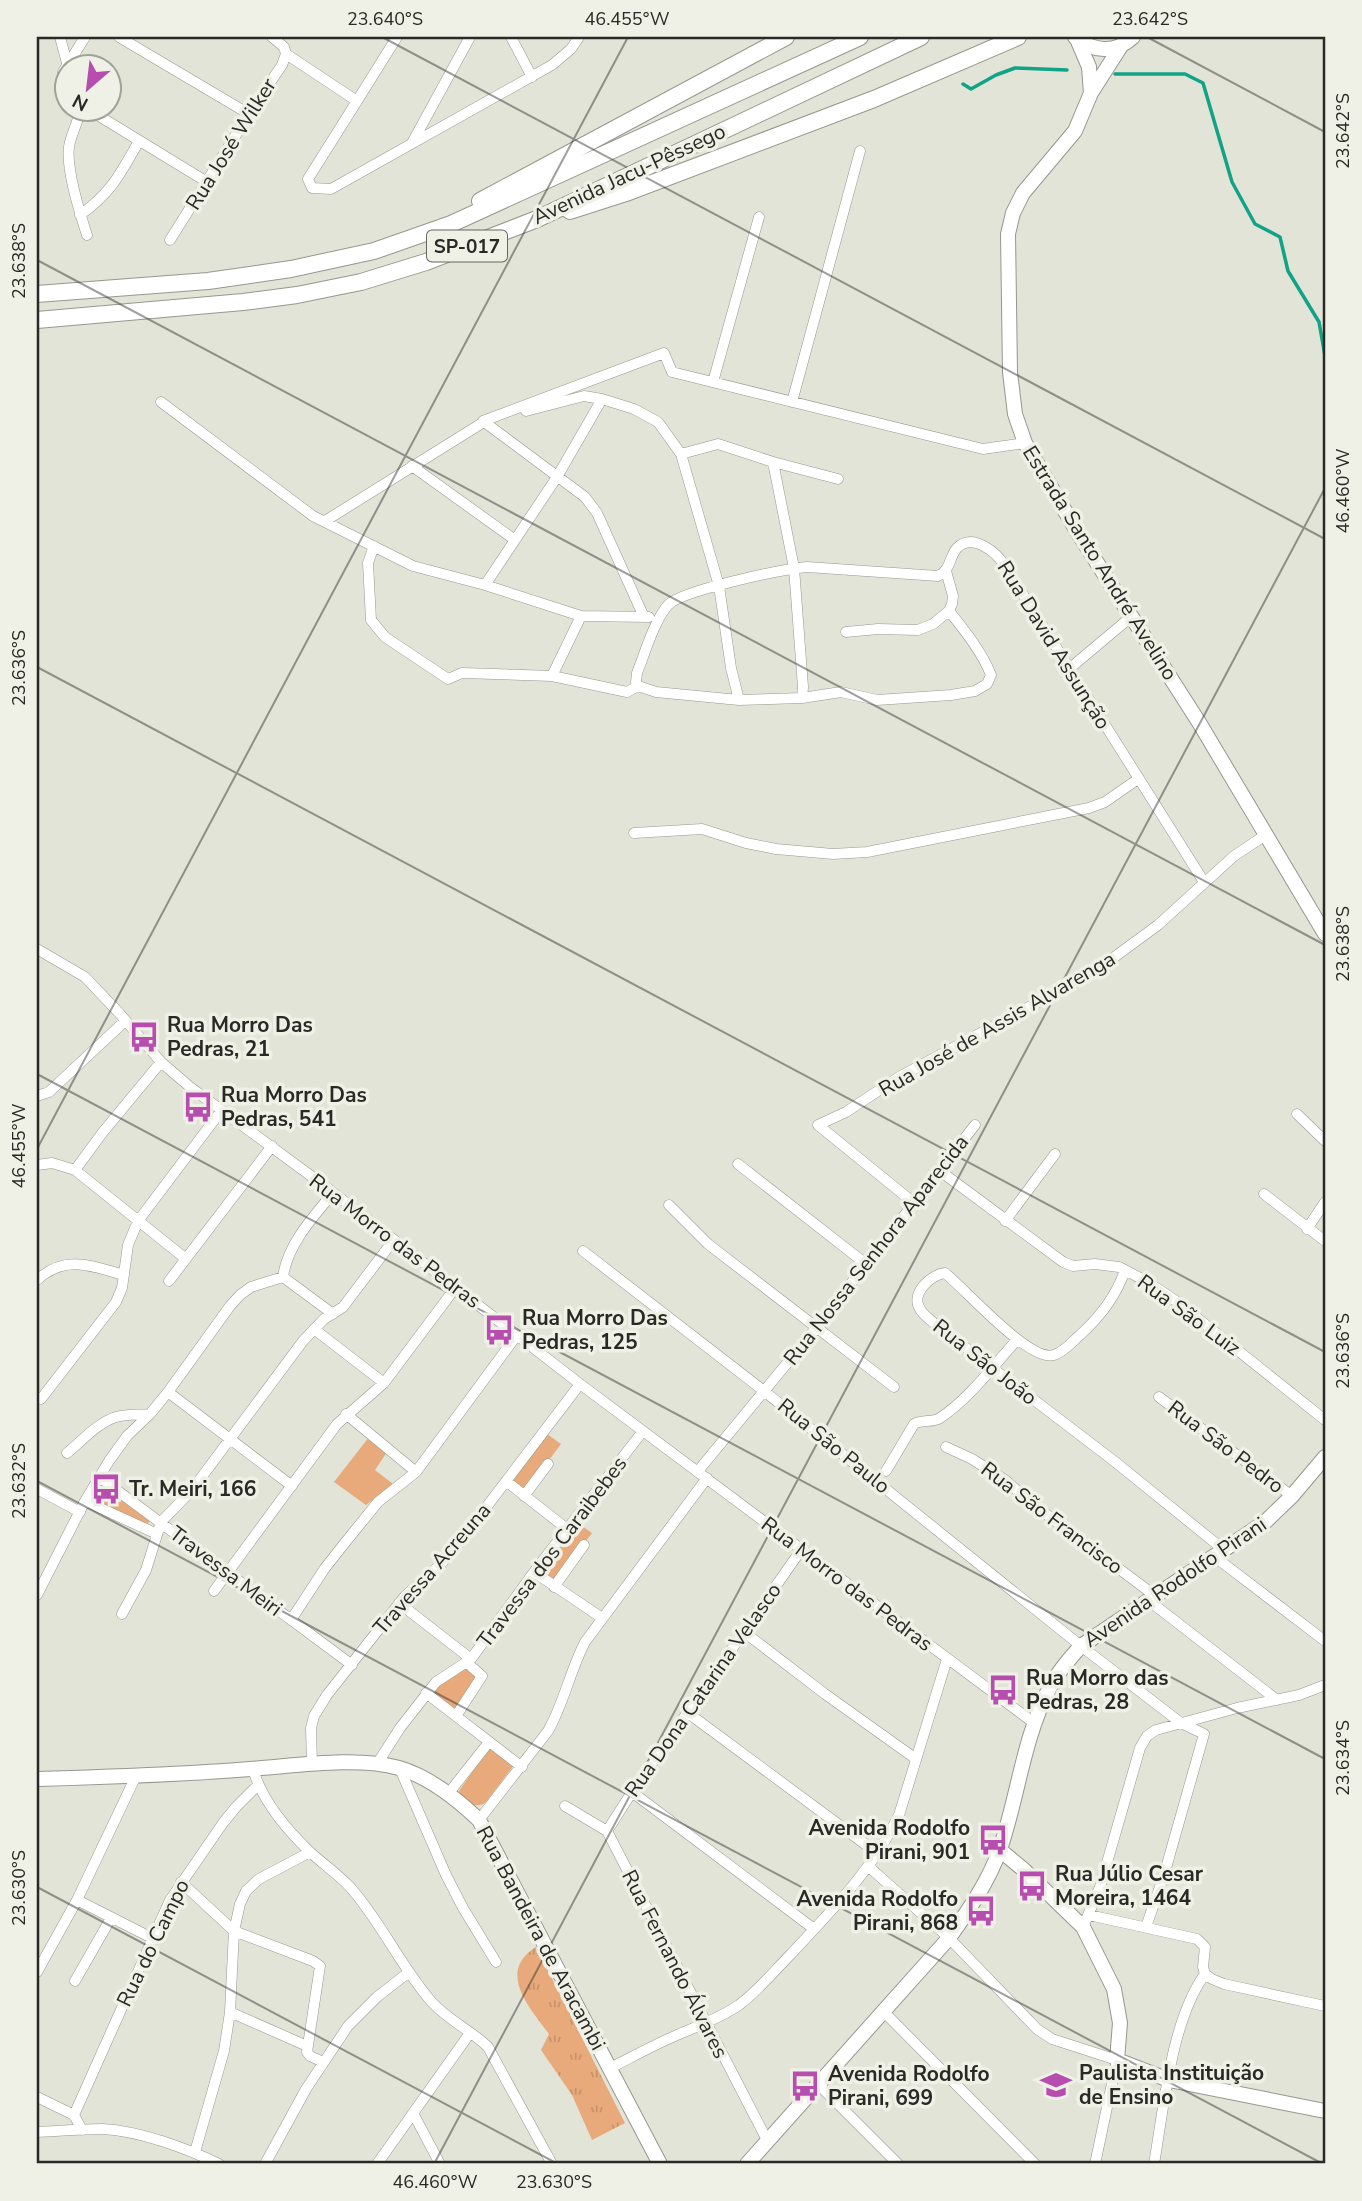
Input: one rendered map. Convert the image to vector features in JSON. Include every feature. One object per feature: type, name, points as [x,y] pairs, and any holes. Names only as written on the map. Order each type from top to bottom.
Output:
[{"type":"highway","points":[[451,224],[473,205],[496,192],[786,37]]},
{"type":"highway","name":"Avenida Jacu-Pêssego","points":[[37,294],[208,281],[291,270],[374,251],[451,224],[860,37]]},
{"type":"highway","name":"Avenida Jacu-Pêssego","points":[[37,320],[215,305],[297,295],[361,282],[426,262],[537,219],[920,37]]},
{"type":"highway","points":[[537,219],[582,209],[874,99],[1018,37]]},
{"type":"main road","points":[[1076,37],[1086,45],[1110,50],[1127,41]]},
{"type":"main road","points":[[1076,37],[1089,66],[1091,93]]},
{"type":"main road","name":"Estrada Santo André Avelino","points":[[1127,41],[1091,93],[1074,131],[1023,193],[1013,213],[1008,234],[1010,372],[1015,414],[1025,443],[1078,533],[1132,615],[1267,834],[1325,934]]},
{"type":"main road","name":"Avenida Rodolfo Pirani","points":[[753,2162],[767,2140],[949,1938],[981,1887],[1000,1850],[1034,1723],[1059,1671],[1081,1646],[1265,1522],[1292,1496],[1325,1457]]},
{"type":"main road","name":"Rua Bandeira de Aracambi","points":[[37,1779],[136,1776],[312,1763],[377,1764],[414,1773],[449,1794],[479,1820],[660,2164]]},
{"type":"main road","points":[[1000,1850],[1086,1921],[1114,1989],[1120,2023],[1117,2060],[1169,2080],[1325,2111]]},
{"type":"street","points":[[75,52],[85,37]]},
{"type":"street","points":[[119,37],[249,114]]},
{"type":"street","points":[[274,37],[285,50],[357,102]]},
{"type":"street","points":[[397,37],[308,179],[312,188],[331,189],[532,77],[552,65],[579,37]]},
{"type":"street","points":[[412,144],[470,37]]},
{"type":"street","points":[[511,37],[532,77]]},
{"type":"street","name":"Rua José Wilker","points":[[170,240],[282,65],[285,50]]},
{"type":"street","points":[[76,122],[69,148],[80,215],[87,235]]},
{"type":"street","points":[[108,122],[207,182]]},
{"type":"street","points":[[80,215],[100,201],[112,186],[139,141]]},
{"type":"street","points":[[792,402],[860,151]]},
{"type":"street","points":[[713,382],[759,217]]},
{"type":"street","points":[[325,522],[483,421],[664,353],[672,372],[792,402],[983,449],[1025,443]]},
{"type":"street","points":[[483,421],[584,396],[634,409],[657,422],[681,454],[719,586],[731,668],[739,700]]},
{"type":"street","points":[[485,585],[557,477],[602,399]]},
{"type":"street","points":[[161,402],[313,516],[413,566],[485,585],[581,616],[660,617]]},
{"type":"street","points":[[483,421],[585,497],[597,513],[644,617]]},
{"type":"street","points":[[681,454],[718,444],[838,479]]},
{"type":"street","points":[[773,462],[794,568],[802,698]]},
{"type":"street","points":[[412,466],[515,540]]},
{"type":"street","name":"Rua David Assunção","points":[[946,571],[957,549],[962,545],[974,544],[992,550],[1005,566],[1204,882]]},
{"type":"street","points":[[374,546],[368,564],[371,620],[385,637],[448,679],[462,673],[552,676],[627,692],[638,687],[656,692],[739,700],[802,698],[841,692],[877,700],[975,691],[987,684],[991,675],[971,639],[949,611]]},
{"type":"street","points":[[638,687],[637,673],[660,617],[666,607],[679,597],[751,576],[794,568],[839,568],[938,576],[946,571],[953,596],[949,611],[933,624],[918,630],[877,629],[846,632]]},
{"type":"street","points":[[1069,669],[1132,615]]},
{"type":"street","points":[[552,676],[581,616]]},
{"type":"street","points":[[634,832],[702,829],[776,849],[833,855],[867,852],[1089,808],[1105,802],[1138,779]]},
{"type":"street","name":"Rua José de Assis Alvarenga","points":[[914,1203],[818,1125],[846,1112],[899,1077],[1094,972],[1150,931],[1234,856],[1267,834]]},
{"type":"street","name":"Rua Morro das Pedras","points":[[37,949],[42,956],[85,977],[161,1062],[222,1111],[272,1146],[580,1384],[1034,1723]]},
{"type":"street","points":[[37,1096],[49,1092],[125,1021]]},
{"type":"street","points":[[75,1170],[161,1062]]},
{"type":"street","points":[[41,1399],[116,1302],[122,1288],[128,1245],[138,1221],[222,1111]]},
{"type":"street","points":[[1297,1114],[1325,1141]]},
{"type":"street","name":"Rua Nossa Senhora Aparecida","points":[[479,1820],[522,1767],[555,1718],[585,1642],[702,1474],[764,1391],[975,1125]]},
{"type":"street","points":[[170,1281],[272,1146]]},
{"type":"street","points":[[1006,1220],[1055,1154]]},
{"type":"street","points":[[37,1165],[52,1163],[75,1170],[186,1259]]},
{"type":"street","points":[[738,1164],[866,1264]]},
{"type":"street","name":"Rua São Luiz","points":[[940,1171],[1068,1265],[1105,1264],[1125,1270],[1177,1301],[1325,1420]]},
{"type":"street","points":[[283,1277],[286,1261],[303,1231],[332,1194]]},
{"type":"street","points":[[1264,1194],[1325,1241]]},
{"type":"street","points":[[1307,1228],[1325,1202]]},
{"type":"street","points":[[669,1205],[708,1244],[894,1387]]},
{"type":"street","points":[[122,1614],[146,1570],[161,1522],[187,1496],[314,1329],[343,1307],[393,1241]]},
{"type":"street","name":"Rua São Paulo","points":[[583,1251],[764,1391],[1081,1646],[1181,1723],[1204,1734],[1164,1875],[1146,1927]]},
{"type":"street","points":[[37,1280],[52,1269],[67,1264],[84,1263],[124,1275]]},
{"type":"street","name":"Rua São João","points":[[1125,1270],[1112,1299],[1096,1321],[1054,1355],[1044,1355],[1017,1340],[945,1273],[931,1277],[917,1298],[919,1308],[936,1325],[1114,1461],[1325,1641]]},
{"type":"street","points":[[283,1277],[333,1314]]},
{"type":"street","points":[[37,1595],[85,1501],[127,1436],[168,1392],[240,1295],[251,1287],[283,1277]]},
{"type":"street","points":[[214,1591],[346,1414],[376,1392],[456,1287]]},
{"type":"street","points":[[314,1329],[384,1382]]},
{"type":"street","points":[[291,1620],[325,1568],[378,1503],[416,1472],[517,1335]]},
{"type":"street","points":[[886,1471],[914,1424],[920,1420],[937,1420],[955,1406],[1017,1340]]},
{"type":"street","name":"Travessa Acreuna","points":[[312,1763],[311,1728],[314,1716],[327,1695],[399,1603],[441,1564],[459,1543],[580,1384]]},
{"type":"street","points":[[168,1392],[292,1486]]},
{"type":"street","name":"Rua São Pedro","points":[[1159,1397],[1292,1496]]},
{"type":"street","points":[[67,1453],[108,1420],[118,1416],[150,1414]]},
{"type":"street","points":[[346,1414],[416,1472]]},
{"type":"street","name":"Travessa dos Caraibebes","points":[[377,1764],[426,1693],[447,1672],[468,1660],[643,1431]]},
{"type":"street","name":"Rua São Francisco","points":[[946,1447],[994,1472],[1277,1700]]},
{"type":"street","points":[[524,1496],[548,1464]]},
{"type":"street","name":"Travessa Meiri","points":[[99,1478],[352,1665]]},
{"type":"street","points":[[506,1481],[567,1529]]},
{"type":"street","points":[[37,1489],[80,1512]]},
{"type":"street","points":[[85,1501],[157,1534]]},
{"type":"street","points":[[554,1587],[584,1545]]},
{"type":"street","name":"Rua Dona Catarina Velasco","points":[[607,1831],[801,1550]]},
{"type":"street","points":[[534,1572],[602,1618]]},
{"type":"street","points":[[399,1603],[468,1660],[482,1676],[456,1716]]},
{"type":"street","points":[[744,1632],[916,1759]]},
{"type":"street","points":[[610,2068],[738,2006],[814,1929],[869,1867],[899,1815],[947,1659]]},
{"type":"street","points":[[1325,1685],[1151,1732],[1140,1748],[1100,1887],[1086,1921],[1146,1927],[1192,1937],[1205,1947],[1203,1967],[1212,1979],[1325,2006]]},
{"type":"street","points":[[426,1693],[522,1767]]},
{"type":"street","points":[[688,1713],[877,1853]]},
{"type":"street","points":[[449,1794],[489,1742]]},
{"type":"street","points":[[253,1769],[257,1786],[293,1834],[348,1885],[408,1972],[438,2009],[480,2039],[493,2055],[552,2164]]},
{"type":"street","points":[[400,1769],[446,1875],[496,1962]]},
{"type":"street","points":[[37,1972],[77,1900],[136,1776]]},
{"type":"street","name":"Rua do Campo","points":[[74,2115],[152,1938],[181,1882],[236,1807],[257,1786]]},
{"type":"street","points":[[632,1792],[814,1929]]},
{"type":"street","points":[[565,1806],[607,1831]]},
{"type":"street","name":"Rua Fernando Álvares","points":[[607,1831],[767,2140]]},
{"type":"street","points":[[195,2152],[224,2051],[230,2012],[234,1931],[240,1904],[246,1891],[258,1878],[310,1852]]},
{"type":"street","points":[[869,1867],[949,1938],[1044,2034],[1070,2046],[1117,2060],[1095,2164]]},
{"type":"street","points":[[181,1882],[234,1931],[320,1966],[307,2046],[308,2054],[323,2062]]},
{"type":"street","points":[[77,1900],[152,1938]]},
{"type":"street","points":[[75,1981],[111,1918]]},
{"type":"street","points":[[265,2164],[323,2062],[362,2011],[408,1972]]},
{"type":"street","points":[[1154,2164],[1180,2027],[1197,1985],[1205,1973]]},
{"type":"street","points":[[230,2012],[307,2046]]},
{"type":"street","points":[[884,2012],[1035,2164]]},
{"type":"street","points":[[377,2164],[470,2033]]},
{"type":"street","points":[[818,2084],[898,2164]]},
{"type":"street","points":[[37,2097],[74,2115],[82,2130]]},
{"type":"street","points":[[413,2113],[440,2164]]},
{"type":"street","points":[[37,2132],[106,2129],[195,2152],[219,2164]]},
{"type":"green space","points":[[547,1434],[561,1444],[523,1495],[510,1485]]},
{"type":"green space","points":[[369,1437],[387,1452],[375,1470],[393,1484],[366,1505],[334,1482]]},
{"type":"green space","points":[[102,1485],[152,1518],[146,1526],[92,1499]]},
{"type":"green space","points":[[578,1523],[592,1533],[554,1583],[541,1574]]},
{"type":"green space","points":[[464,1668],[479,1677],[455,1710],[432,1695],[444,1679]]},
{"type":"green space","points":[[494,1748],[514,1765],[485,1803],[469,1803],[459,1791],[486,1752]]},
{"type":"green space","points":[[536,1947],[625,2123],[592,2140],[572,2095],[541,2050],[549,2034],[520,1990],[518,1967],[524,1957]]},
{"type":"waterway","points":[[963,84],[971,89],[1015,68],[1067,70]]},
{"type":"waterway","points":[[1115,74],[1185,74],[1203,83],[1232,182],[1255,224],[1280,237],[1288,271],[1319,322],[1325,356]]},
{"type":"place","name":"Rua Morro Das Pedras, 21","points":[[144,1037]]},
{"type":"place","name":"Rua Morro Das Pedras, 541","points":[[198,1107]]},
{"type":"place","name":"Rua Morro Das Pedras, 125","points":[[499,1330]]},
{"type":"place","name":"Tr. Meiri, 166","points":[[106,1489]]},
{"type":"place","name":"Rua Morro das Pedras, 28","points":[[1003,1690]]},
{"type":"place","name":"Avenida Rodolfo Pirani, 901","points":[[993,1840]]},
{"type":"place","name":"Rua Júlio Cesar Moreira, 1464","points":[[1032,1886]]},
{"type":"place","name":"Avenida Rodolfo Pirani, 868","points":[[981,1911]]},
{"type":"place","name":"Paulista Instituição de Ensino","points":[[1056,2085]]},
{"type":"place","name":"Avenida Rodolfo Pirani, 699","points":[[805,2086]]}]
